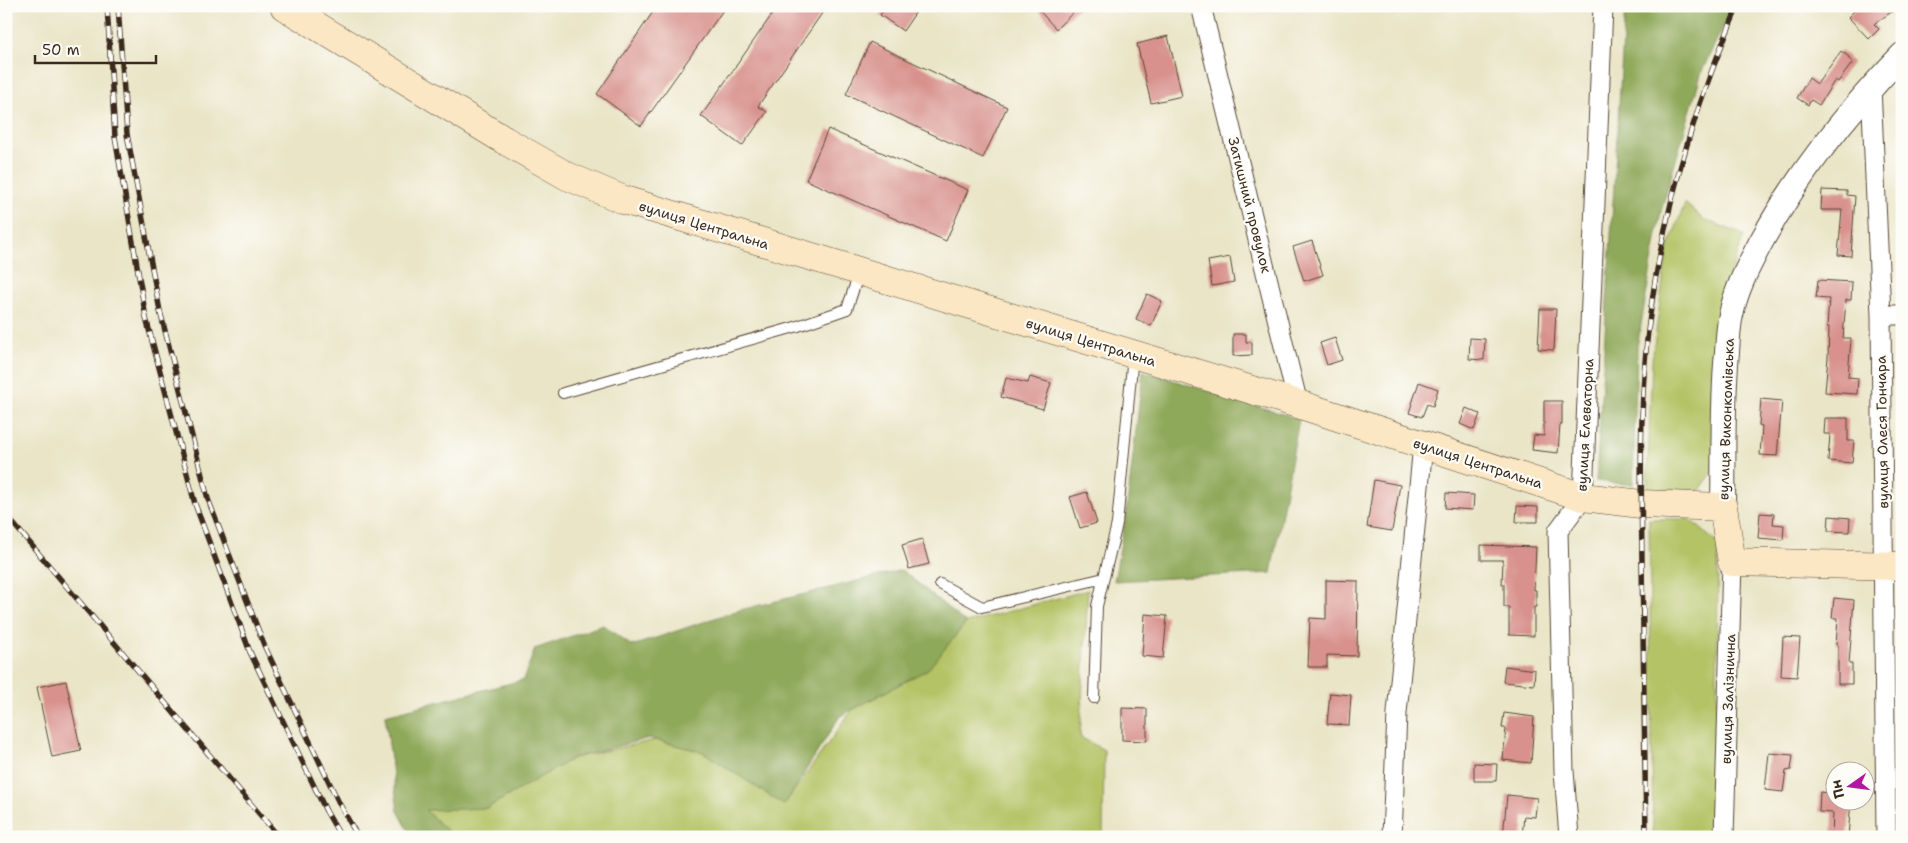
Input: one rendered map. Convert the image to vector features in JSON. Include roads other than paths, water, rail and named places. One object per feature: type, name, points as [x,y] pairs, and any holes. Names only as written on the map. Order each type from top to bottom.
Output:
[{"type":"main road","name":"вулиця Центральна","points":[[284,6],[504,140],[567,176],[624,200],[1298,404],[1583,497],[1642,504],[1723,508]]},
{"type":"main road","points":[[1723,508],[1732,562],[1893,566]]},
{"type":"street","name":"Затишний провулок","points":[[1201,6],[1298,404]]},
{"type":"street","name":"вулиця Елеваторна","points":[[1569,837],[1564,770],[1558,531],[1583,497],[1603,6]]},
{"type":"street","name":"вулиця Виконкомівська","points":[[1723,508],[1725,374],[1730,316],[1739,288],[1750,262],[1774,217],[1795,186],[1872,86],[1902,55]]},
{"type":"street","name":"вулиця Олеся Гончара","points":[[1872,86],[1893,566],[1886,837]]},
{"type":"street","points":[[1881,315],[1902,315]]},
{"type":"street","points":[[1392,837],[1397,713],[1424,445]]},
{"type":"street","name":"вулиця Залізнична","points":[[1724,837],[1732,562]]},
{"type":"lane","points":[[562,392],[796,328],[847,309],[860,272]]},
{"type":"lane","points":[[1094,698],[1098,606],[1117,524],[1133,355]]},
{"type":"lane","points":[[940,584],[982,607],[1104,578]]},
{"type":"railway","points":[[107,6],[115,137],[146,318],[195,504],[250,652],[326,811],[341,837]]},
{"type":"railway","points":[[118,6],[127,134],[160,311],[208,499],[264,645],[339,803],[358,837]]},
{"type":"railway","points":[[1646,837],[1641,468],[1646,345],[1656,275],[1683,158],[1708,81],[1738,6]]},
{"type":"railway","points":[[6,515],[279,837]]}]
